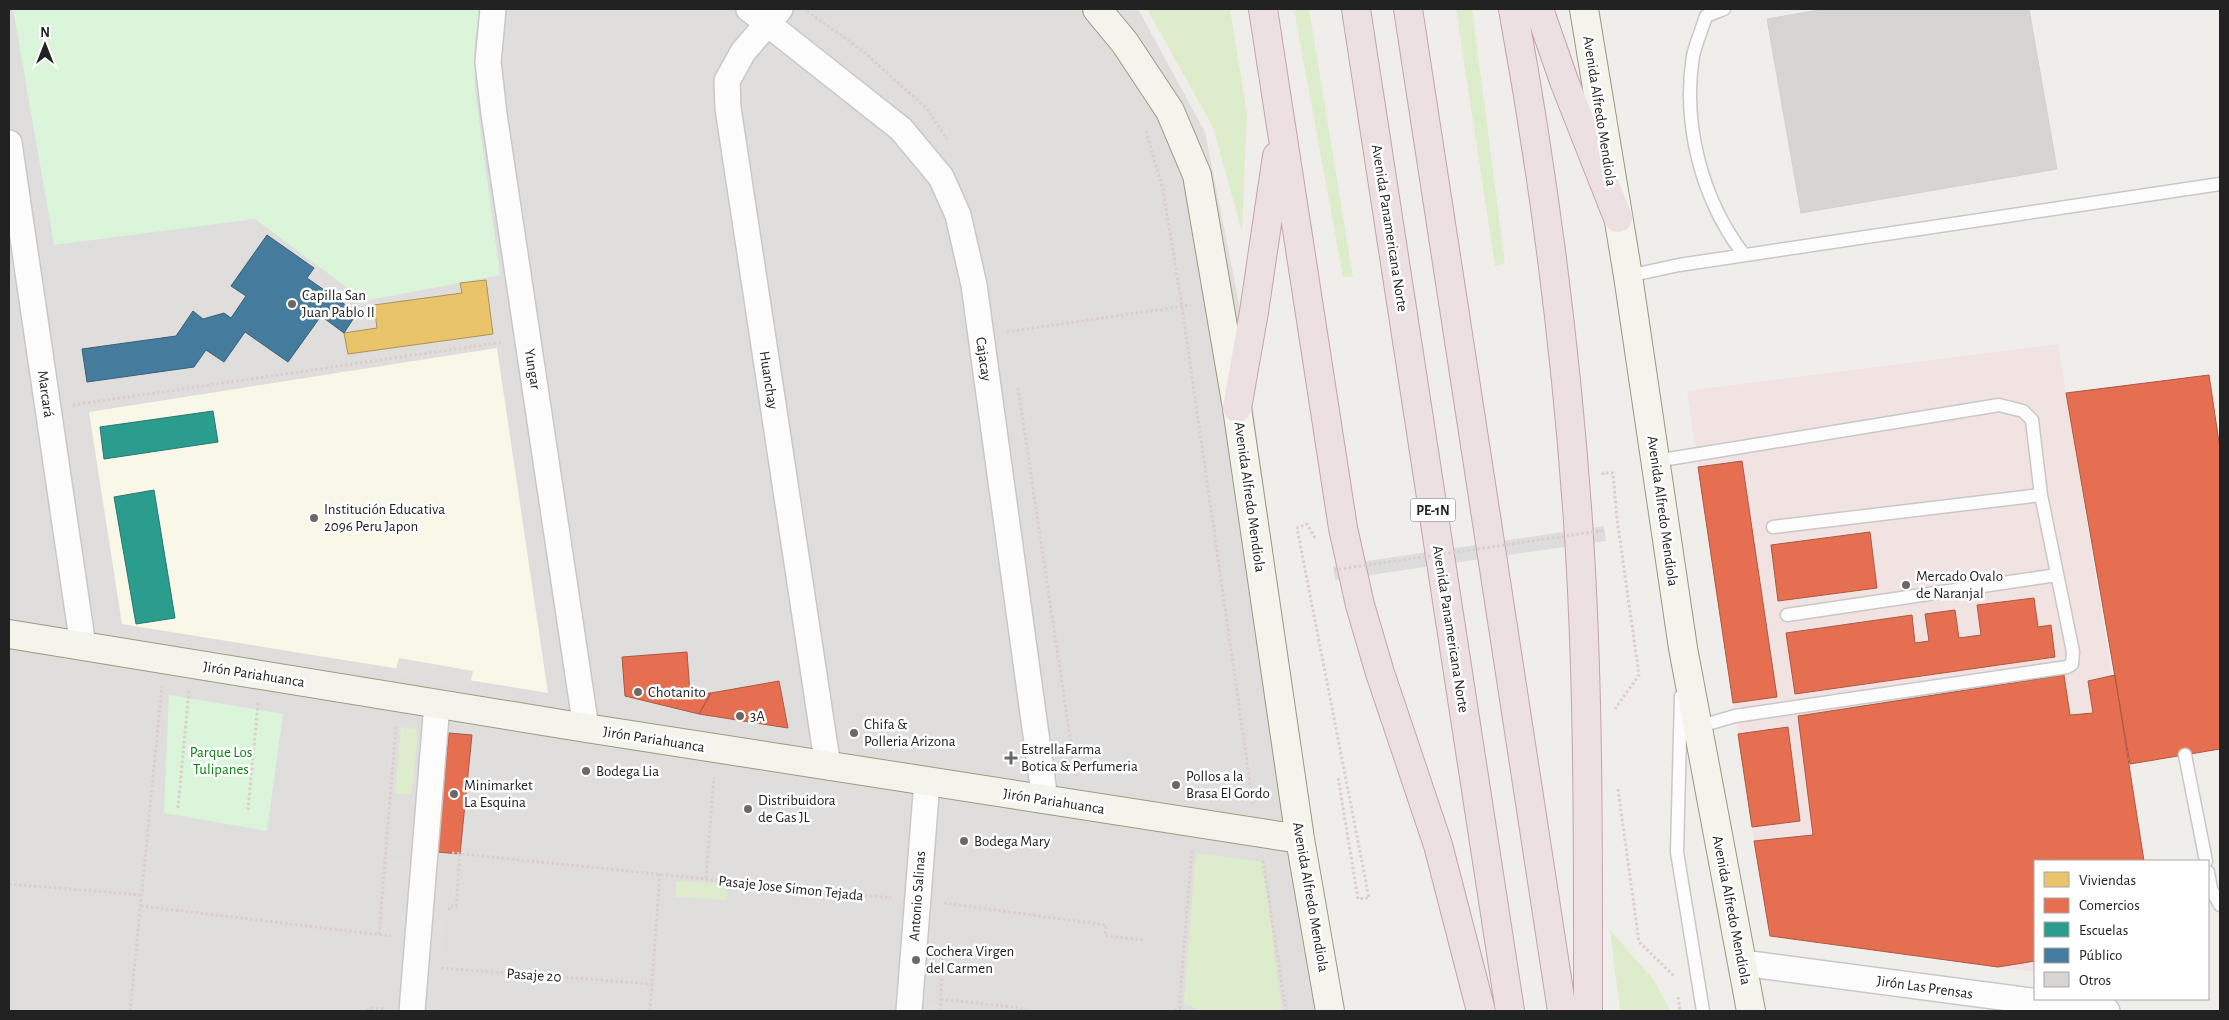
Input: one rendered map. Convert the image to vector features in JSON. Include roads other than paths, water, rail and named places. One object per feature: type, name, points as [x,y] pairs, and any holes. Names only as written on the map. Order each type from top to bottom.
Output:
[{"type":"highway","points":[[1263,9],[1351,567],[1380,673],[1438,845],[1481,1011]]},
{"type":"highway","name":"Avenida Panamericana Norte","points":[[1356,9],[1510,1011]]},
{"type":"highway","points":[[1408,9],[1562,1011]]},
{"type":"highway","points":[[1514,9],[1546,206],[1565,372],[1578,523],[1583,607],[1586,750],[1588,1011]]},
{"type":"highway","points":[[1539,9],[1571,98],[1618,218]]},
{"type":"highway","points":[[1237,408],[1254,312],[1281,128]]},
{"type":"main road","name":"Avenida Alfredo Mendiola","points":[[1097,9],[1125,43],[1170,112],[1197,175],[1237,408],[1300,839],[1330,1011]]},
{"type":"main road","name":"Avenida Alfredo Mendiola","points":[[1584,9],[1628,276],[1683,648],[1751,1011]]},
{"type":"main road","name":"Jirón Pariahuanca","points":[[9,634],[828,767],[1300,839]]},
{"type":"street","name":"Yungar","points":[[493,9],[488,62],[494,114],[586,728]]},
{"type":"street","name":"Cajacay","points":[[749,9],[774,16],[901,129],[941,177],[958,215],[974,285],[1046,800]]},
{"type":"street","name":"Huanchay","points":[[774,16],[743,52],[727,81],[728,108],[828,767]]},
{"type":"street","name":"Marcará","points":[[9,142],[83,646]]},
{"type":"street","points":[[401,1010],[416,966],[437,704]]},
{"type":"street","name":"Antonio Salinas","points":[[909,1011],[916,901],[927,781]]},
{"type":"street","name":"Jirón Las Prensas","points":[[1743,963],[2107,1011]]},
{"type":"lane","points":[[1724,9],[1706,16],[1693,56],[1691,112],[1698,155],[1708,189],[1728,233],[1744,255]]},
{"type":"lane","points":[[1628,276],[1679,264],[2220,184]]},
{"type":"lane","points":[[1656,462],[2004,406],[2023,411],[2032,420],[2041,495],[2072,652],[2072,664],[2067,667],[1735,716],[1697,727]]},
{"type":"lane","points":[[1773,527],[2041,495]]},
{"type":"lane","points":[[1787,615],[2057,575]]},
{"type":"lane","points":[[1683,648],[1677,852],[1703,1011]]},
{"type":"lane","points":[[2185,755],[2206,860]]},
{"type":"lane","points":[[2209,877],[2211,888],[2220,905]]},
{"type":"place","name":"Capilla San Juan Pablo II","points":[[292,304]]},
{"type":"place","name":"Institución Educativa 2096 Peru Japon","points":[[314,518]]},
{"type":"place","name":"Mercado Ovalo de Naranjal","points":[[1906,585]]},
{"type":"place","name":"Chotanito","points":[[638,692]]},
{"type":"place","name":"3A","points":[[740,716]]},
{"type":"place","name":"Chifa & Polleria Arizona","points":[[854,733]]},
{"type":"place","name":"EstrellaFarma Botica & Perfumeria","points":[[1011,758]]},
{"type":"place","name":"Bodega Lia","points":[[586,771]]},
{"type":"place","name":"Pollos a la Brasa El Gordo","points":[[1176,785]]},
{"type":"place","name":"Minimarket La Esquina","points":[[454,794]]},
{"type":"place","name":"Distribuidora de Gas JL","points":[[748,809]]},
{"type":"place","name":"Bodega Mary","points":[[964,841]]},
{"type":"place","name":"Cochera Virgen del Carmen","points":[[916,960]]},
{"type":"park label","name":"Parque Los Tulipanes","points":[[221,760]]}]
